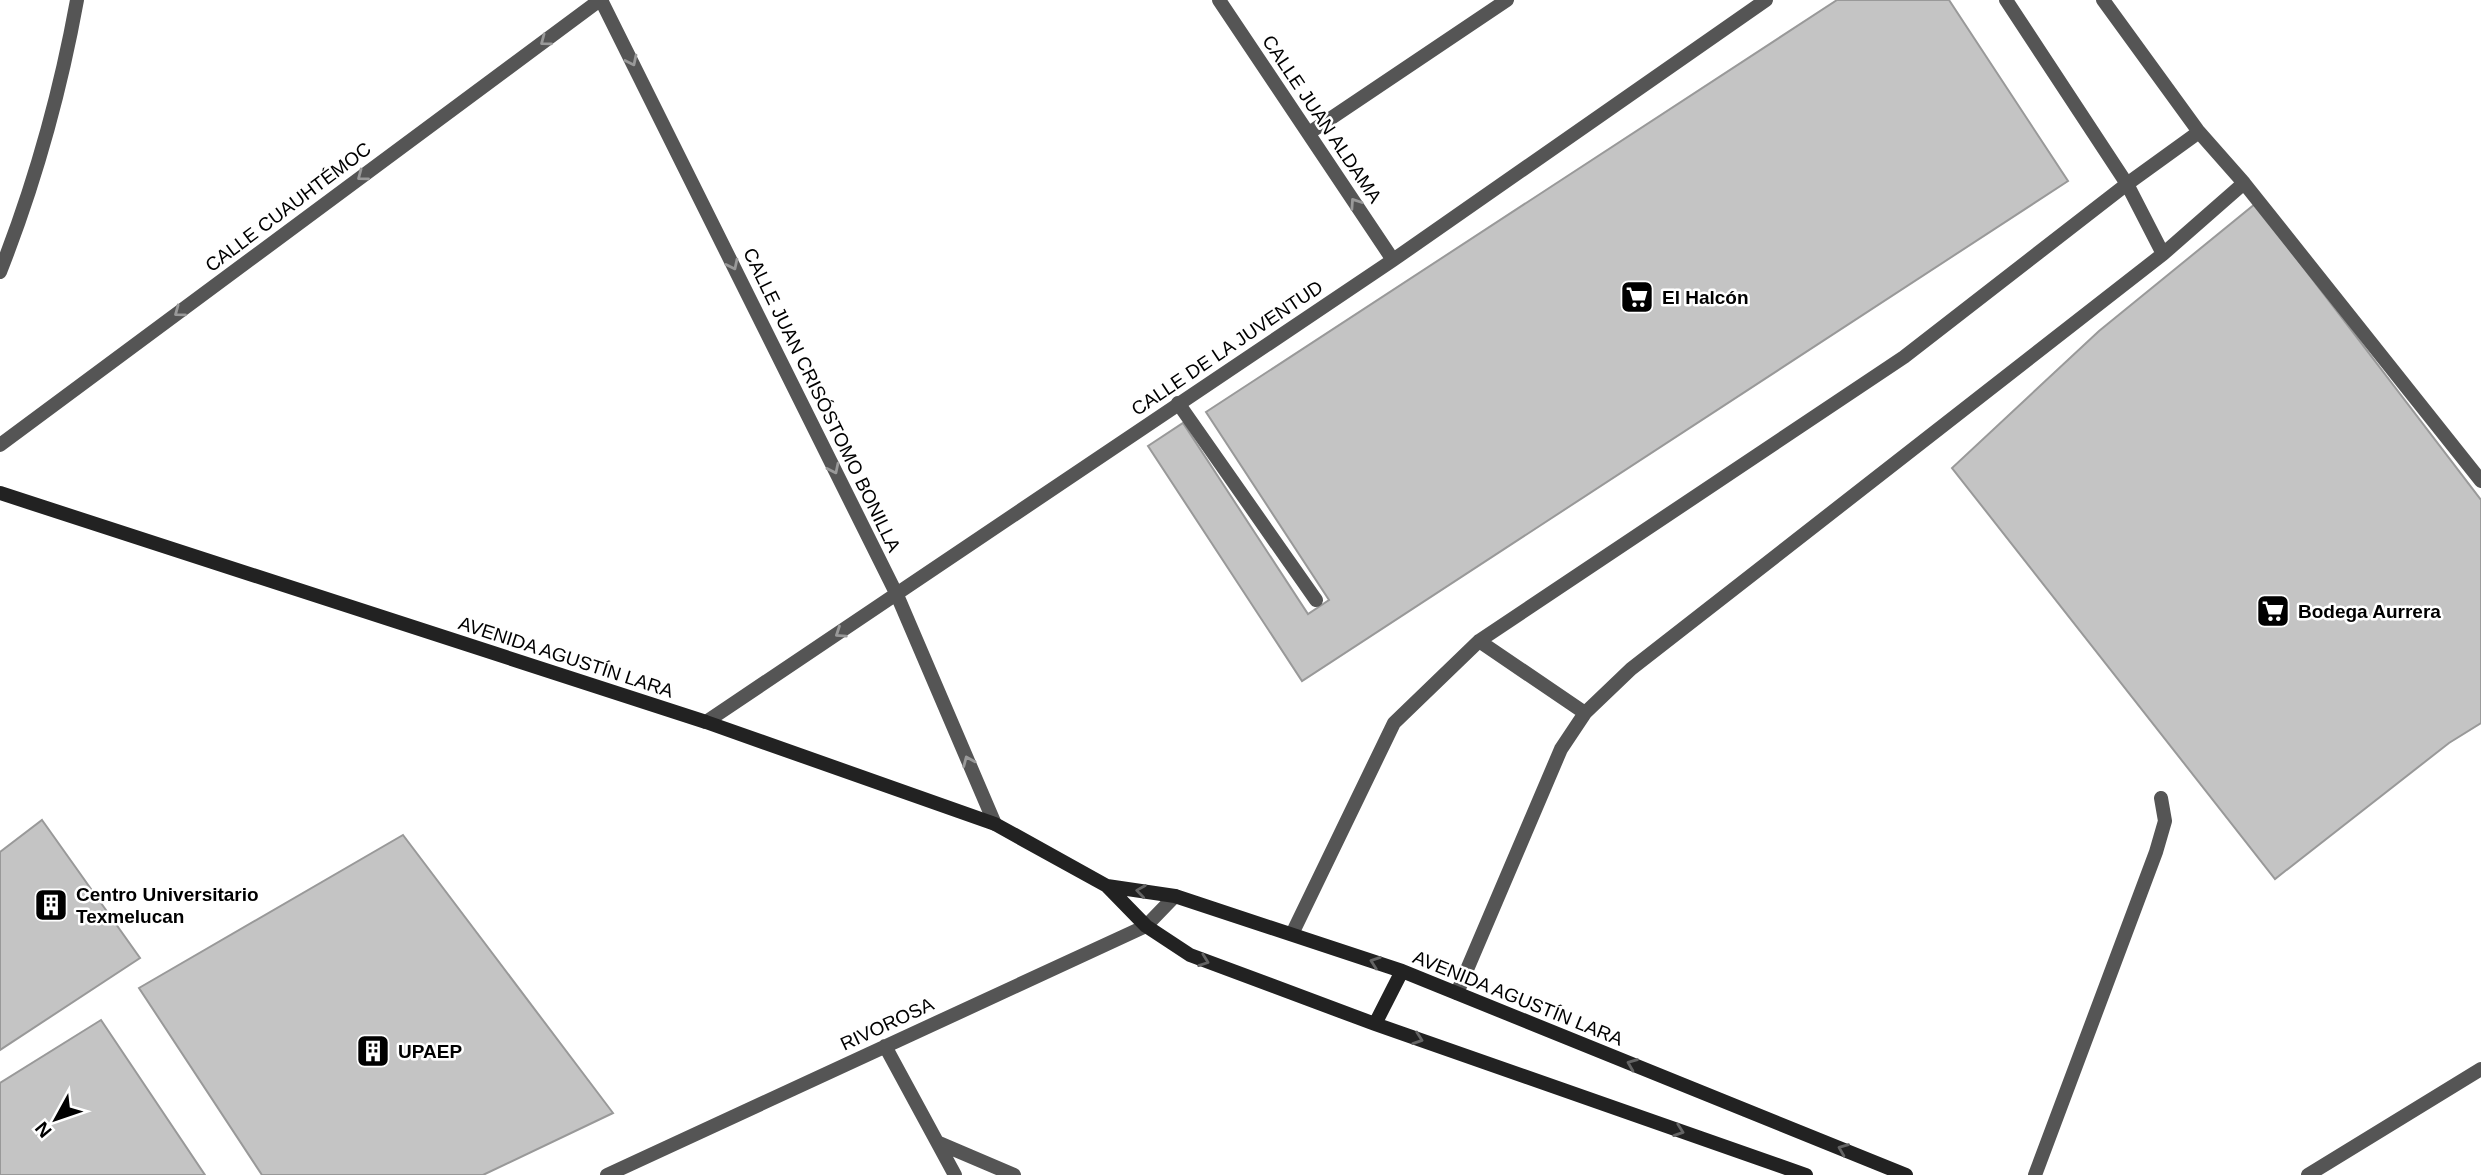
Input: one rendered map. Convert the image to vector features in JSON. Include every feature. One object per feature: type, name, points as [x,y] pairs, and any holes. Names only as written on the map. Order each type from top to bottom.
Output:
[{"type":"main road","name":"AVENIDA AGUSTÍN LARA","points":[[0,494],[706,722],[995,824],[1107,886],[1146,926],[1190,955],[1375,1024],[1806,1175]]},
{"type":"main road","name":"AVENIDA AGUSTÍN LARA","points":[[1107,886],[1175,896],[1402,971],[1906,1175]]},
{"type":"main road","points":[[1375,1024],[1402,971]]},
{"type":"street","points":[[0,272],[19,223],[58,98],[77,0]]},
{"type":"street","name":"CALLE CUAUHTÉMOC","points":[[0,445],[600,0]]},
{"type":"street","name":"CALLE JUAN CRISÓSTOMO BONILLA","points":[[600,0],[897,595],[995,824]]},
{"type":"street","name":"CALLE JUAN ALDAMA","points":[[1219,0],[1393,260]]},
{"type":"street","points":[[1309,133],[1507,0]]},
{"type":"street","name":"CALLE DE LA JUVENTUD","points":[[706,722],[1393,260],[1766,0]]},
{"type":"street","points":[[2006,0],[2127,184],[2163,254]]},
{"type":"street","points":[[2103,0],[2199,132],[2244,183],[2481,481]]},
{"type":"street","points":[[1292,934],[1394,723],[1479,641],[1904,357],[2127,184],[2199,132]]},
{"type":"street","points":[[1457,993],[1561,749],[1585,713],[1630,669],[2163,254],[2244,183]]},
{"type":"street","points":[[1178,403],[1316,600]]},
{"type":"street","points":[[1479,641],[1585,713]]},
{"type":"street","points":[[2035,1175],[2156,852],[2165,821],[2161,798]]},
{"type":"street","name":"RIVOROSA","points":[[607,1175],[1146,926],[1175,896]]},
{"type":"street","points":[[886,1046],[955,1175]]},
{"type":"street","points":[[2308,1175],[2481,1069]]},
{"type":"street","points":[[939,1143],[1014,1175]]},
{"type":"building","name":"El Halcón","points":[[1837,0],[1949,0],[2068,181],[1302,681],[1148,446],[1183,423],[1308,614],[1329,600],[1206,412]]},
{"type":"building","name":"Bodega Aurrera","points":[[2255,204],[2481,500],[2481,723],[2449,743],[2275,879],[1952,468],[2099,331]]},
{"type":"building","name":"Centro Universitario Texmelucan","points":[[42,820],[140,958],[0,1050],[0,852]]},
{"type":"building","name":"UPAEP","points":[[403,835],[613,1113],[483,1175],[262,1175],[139,988]]},
{"type":"building","points":[[101,1020],[205,1175],[0,1175],[0,1083]]},
{"type":"place","name":"El Halcón","points":[[1637,297]]},
{"type":"place","name":"Bodega Aurrera","points":[[2273,611]]},
{"type":"place","name":"Centro Universitario Texmelucan","points":[[51,905]]},
{"type":"place","name":"UPAEP","points":[[373,1051]]}]
